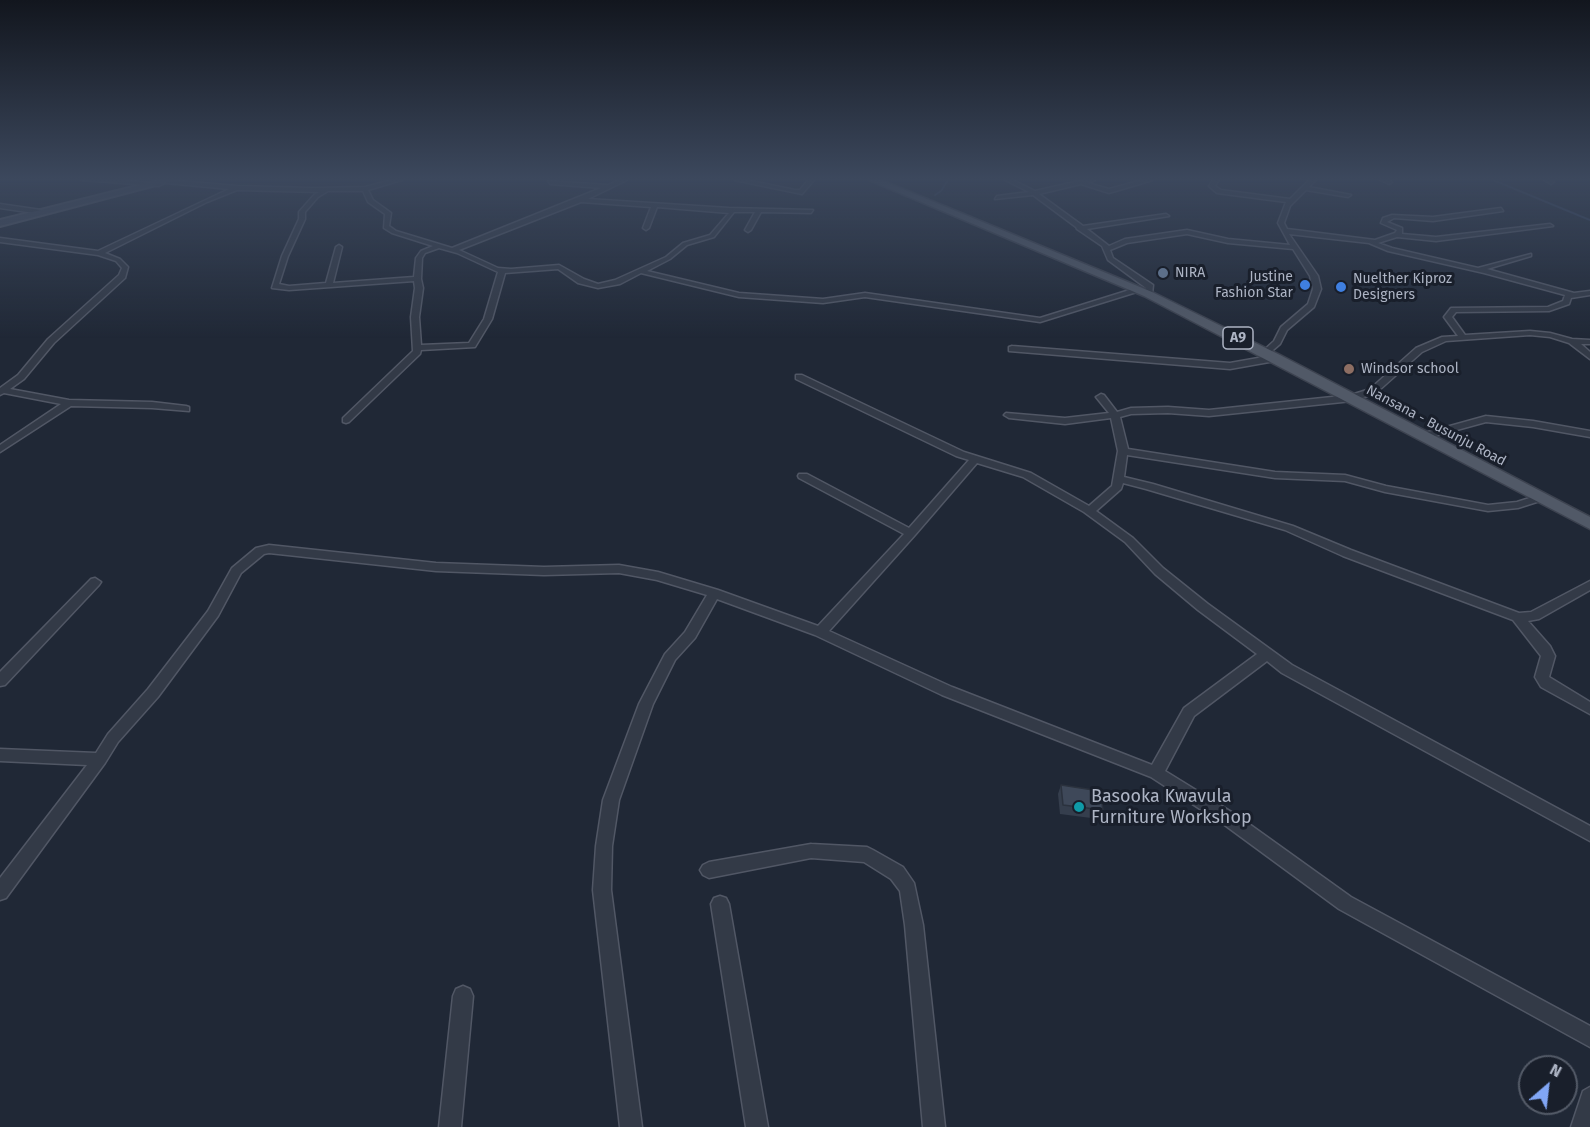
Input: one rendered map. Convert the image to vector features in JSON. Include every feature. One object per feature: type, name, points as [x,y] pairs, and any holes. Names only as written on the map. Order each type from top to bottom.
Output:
[{"type":"main road","name":"Nansana - Busunju Road","points":[[1000,233],[1143,292],[1271,355],[1590,524]]},
{"type":"street","points":[[99,253],[141,233]]},
{"type":"street","points":[[296,233],[275,286],[289,288],[417,279]]},
{"type":"street","points":[[398,233],[436,247],[452,250],[502,271],[559,267],[584,283],[598,286],[617,282],[668,258],[685,244],[712,236],[715,233]]},
{"type":"street","points":[[452,250],[497,233]]},
{"type":"street","points":[[1085,233],[1108,249]]},
{"type":"street","points":[[1108,249],[1125,241],[1183,233]]},
{"type":"street","points":[[1190,233],[1228,241],[1295,247]]},
{"type":"street","points":[[1012,349],[1230,366],[1271,355],[1284,329],[1311,305],[1317,289],[1314,276],[1285,233]]},
{"type":"street","points":[[1296,233],[1370,242],[1398,235],[1427,239],[1490,233]]},
{"type":"street","points":[[0,240],[99,253],[124,264],[126,268],[122,276],[51,342],[21,377],[1,391]]},
{"type":"street","points":[[1370,242],[1390,250],[1484,271],[1574,295]]},
{"type":"street","points":[[328,285],[339,247]]},
{"type":"street","points":[[346,420],[416,354],[418,348],[415,317],[419,258],[423,252],[436,247]]},
{"type":"street","points":[[640,271],[751,296],[822,302],[865,295],[1040,320],[1143,292],[1150,287],[1110,259],[1106,252],[1108,249]]},
{"type":"street","points":[[1484,271],[1481,268],[1529,255]]},
{"type":"street","points":[[418,348],[472,345],[488,319],[502,271]]},
{"type":"street","points":[[1462,336],[1449,317],[1454,310],[1550,309],[1566,302],[1567,297],[1590,293]]},
{"type":"street","points":[[1009,415],[1065,421],[1115,416],[1131,411],[1209,412],[1352,398],[1373,391],[1419,350],[1445,339],[1462,336],[1537,333],[1572,341],[1590,342]]},
{"type":"street","points":[[1572,341],[1590,356]]},
{"type":"street","points":[[799,377],[885,420],[975,459],[1027,475],[1088,510],[1129,540],[1159,571],[1203,608],[1241,633],[1287,669],[1590,834]]},
{"type":"street","points":[[1,391],[69,403],[152,405],[186,409]]},
{"type":"street","points":[[1088,510],[1094,508],[1114,491],[1123,452],[1115,416],[1101,397]]},
{"type":"street","points":[[0,449],[69,403]]},
{"type":"street","points":[[1424,436],[1486,419],[1590,434]]},
{"type":"street","points":[[1123,452],[1275,474],[1345,478],[1385,489],[1488,508],[1518,505],[1539,498]]},
{"type":"street","points":[[820,632],[975,459]]},
{"type":"street","points":[[802,476],[911,533]]},
{"type":"street","points":[[1118,479],[1149,486],[1289,528],[1347,553],[1518,617],[1534,616],[1590,585]]},
{"type":"street","points":[[0,892],[100,759],[113,738],[153,693],[213,613],[236,571],[251,557],[269,549],[436,567],[544,571],[619,569],[658,576],[820,632],[947,691],[1156,773],[1232,821],[1345,903],[1590,1037]]},
{"type":"street","points":[[0,681],[95,582]]},
{"type":"street","points":[[631,1127],[602,890],[604,846],[610,800],[646,704],[670,657],[690,634],[714,594]]},
{"type":"street","points":[[1518,617],[1545,649],[1548,656],[1542,677],[1546,683],[1590,709]]},
{"type":"street","points":[[1156,773],[1189,712],[1267,654]]},
{"type":"street","points":[[0,755],[100,759]]},
{"type":"street","points":[[709,870],[811,851],[867,855],[897,873],[908,889],[914,925],[934,1127]]},
{"type":"street","points":[[720,904],[758,1127]]},
{"type":"street","points":[[450,1127],[463,996]]},
{"type":"street","points":[[1582,1127],[1590,1098]]},
{"type":"building","points":[[1061,785],[1100,791],[1103,810],[1063,805]]},
{"type":"place","name":"NIRA","points":[[1163,273]]},
{"type":"place","name":"Justine Fashion Star","points":[[1305,285]]},
{"type":"place","name":"Nuelther Kiproz Designers","points":[[1341,287]]},
{"type":"place","name":"Windsor school","points":[[1349,369]]},
{"type":"place","name":"Basooka Kwavula Furniture Workshop","points":[[1079,807]]}]
